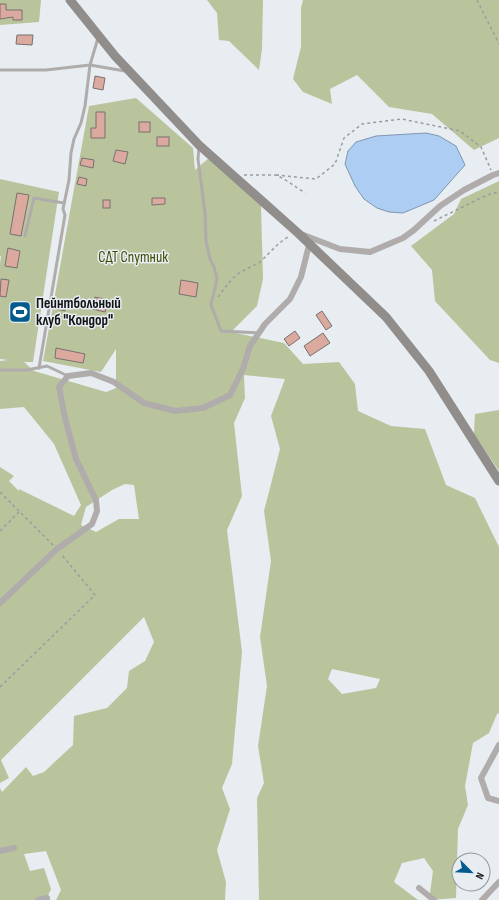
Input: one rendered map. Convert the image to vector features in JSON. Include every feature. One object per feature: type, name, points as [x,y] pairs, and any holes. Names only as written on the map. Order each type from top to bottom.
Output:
[{"type":"main road","points":[[70,0],[130,72],[199,145],[298,233],[386,317],[429,371],[499,481]]},
{"type":"street","points":[[298,233],[340,249],[370,252],[403,238],[440,206],[464,190],[496,174]]},
{"type":"street","points":[[0,603],[57,550],[92,524],[97,511],[96,500],[76,459],[65,418],[59,387],[68,376],[91,373],[114,382],[144,403],[175,411],[203,408],[230,395],[243,368],[250,346],[265,324],[290,300],[301,277],[310,245]]},
{"type":"street","points":[[499,745],[481,778],[488,798],[499,801]]},
{"type":"street","points":[[0,851],[14,848]]},
{"type":"street","points":[[482,900],[499,882]]},
{"type":"street","points":[[419,888],[434,900]]},
{"type":"street","points":[[38,900],[47,898]]},
{"type":"lane","points":[[39,368],[65,215],[63,209],[69,180],[71,153],[74,138],[81,123],[85,106],[90,65],[99,36]]},
{"type":"lane","points":[[0,70],[46,70],[90,65],[130,72]]},
{"type":"lane","points":[[199,145],[198,159],[205,213],[206,241],[217,279],[211,306],[221,331],[259,333]]},
{"type":"lane","points":[[25,236],[34,198],[64,203]]},
{"type":"lane","points":[[0,370],[27,370],[47,366],[68,376]]},
{"type":"path","points":[[477,0],[499,44]]},
{"type":"path","points":[[233,176],[276,175],[316,180],[335,164],[344,138],[362,124],[402,119],[460,130],[481,147],[496,174]]},
{"type":"path","points":[[276,175],[305,193]]},
{"type":"path","points":[[429,224],[487,194],[499,192]]},
{"type":"path","points":[[211,306],[232,279],[271,253],[282,240],[298,233]]},
{"type":"path","points":[[0,492],[57,550],[95,595],[0,687]]},
{"type":"path","points":[[0,531],[19,512]]},
{"type":"green space","points":[[0,0],[41,0],[39,22],[0,25]]},
{"type":"green space","points":[[207,0],[263,0],[262,49],[259,70],[229,41],[219,40],[217,13]]},
{"type":"green space","points":[[303,0],[499,0],[499,138],[474,150],[432,114],[389,107],[357,75],[330,89],[332,104],[303,92],[293,79],[301,47],[301,8]]},
{"type":"green space","name":"СДТ Спутник","points":[[136,98],[193,148],[195,170],[209,158],[261,206],[263,279],[257,306],[231,332],[284,343],[303,364],[339,362],[355,384],[358,411],[391,426],[425,429],[446,485],[475,498],[499,547],[499,713],[497,714],[489,733],[473,743],[465,786],[468,805],[458,829],[457,852],[451,852],[451,892],[456,892],[456,898],[429,900],[433,871],[424,858],[402,863],[394,882],[418,900],[259,900],[257,798],[264,783],[258,746],[267,686],[260,637],[271,561],[264,511],[280,449],[271,416],[285,379],[244,375],[245,398],[234,423],[242,496],[227,530],[242,652],[232,764],[222,788],[230,809],[217,850],[226,882],[225,900],[56,900],[61,890],[46,851],[24,854],[30,871],[44,868],[51,889],[46,900],[0,900],[0,788],[2,792],[26,767],[33,776],[44,772],[73,745],[74,716],[107,708],[127,688],[129,671],[145,661],[154,642],[144,617],[1,760],[9,778],[0,783],[0,467],[14,476],[9,481],[19,491],[19,489],[74,516],[81,505],[54,444],[24,407],[0,409],[0,361],[8,360],[0,359],[0,179],[59,192],[33,362],[24,362],[34,371],[106,392],[116,388],[116,349],[101,372],[43,361],[89,106]],"holes":[[[125,484],[134,485],[139,519],[119,519],[96,532],[81,525],[86,507],[112,490]],[[332,669],[380,679],[376,688],[342,694],[328,679]]]},
{"type":"green space","points":[[499,181],[499,363],[490,360],[435,301],[432,270],[411,246],[454,214],[461,199]]},
{"type":"green space","points":[[499,410],[499,471],[474,434],[475,414]]},
{"type":"water","points":[[426,133],[439,136],[456,146],[465,165],[434,200],[403,213],[389,212],[377,208],[364,199],[355,186],[345,164],[348,151],[356,142],[376,136]]},
{"type":"building","points":[[0,4],[6,4],[6,10],[22,10],[22,20],[13,20],[13,17],[0,19]]},
{"type":"building","points":[[17,35],[33,35],[32,45],[16,44]]},
{"type":"building","points":[[95,76],[105,78],[103,90],[93,88]]},
{"type":"building","points":[[96,112],[105,112],[105,138],[91,138],[91,128],[96,128]]},
{"type":"building","points":[[139,122],[150,122],[150,132],[139,132]]},
{"type":"building","points":[[157,137],[169,137],[169,146],[157,146]]},
{"type":"building","points":[[116,150],[128,152],[125,164],[113,161]]},
{"type":"building","points":[[82,158],[94,160],[93,168],[80,165]]},
{"type":"building","points":[[79,177],[87,179],[86,186],[77,184]]},
{"type":"building","points":[[17,193],[29,195],[21,236],[10,234]]},
{"type":"building","points":[[152,198],[165,198],[165,204],[152,205]]},
{"type":"building","points":[[103,200],[110,200],[110,208],[103,208]]},
{"type":"building","points":[[8,248],[20,251],[17,268],[5,266]]},
{"type":"building","points":[[1,279],[9,280],[6,297],[0,296]]},
{"type":"building","points":[[181,280],[198,283],[196,297],[179,294]]},
{"type":"building","points":[[95,297],[108,300],[105,312],[92,309]]},
{"type":"building","points":[[59,302],[66,303],[65,311],[57,309]]},
{"type":"building","points":[[322,311],[332,326],[326,330],[316,315]]},
{"type":"building","points":[[295,331],[300,338],[289,346],[284,339]]},
{"type":"building","points":[[323,333],[330,343],[310,356],[304,346]]},
{"type":"building","points":[[56,348],[85,354],[83,363],[55,358]]},
{"type":"place","name":"Пейнтбольный клуб \"Кондор\"","points":[[20,312]]}]
